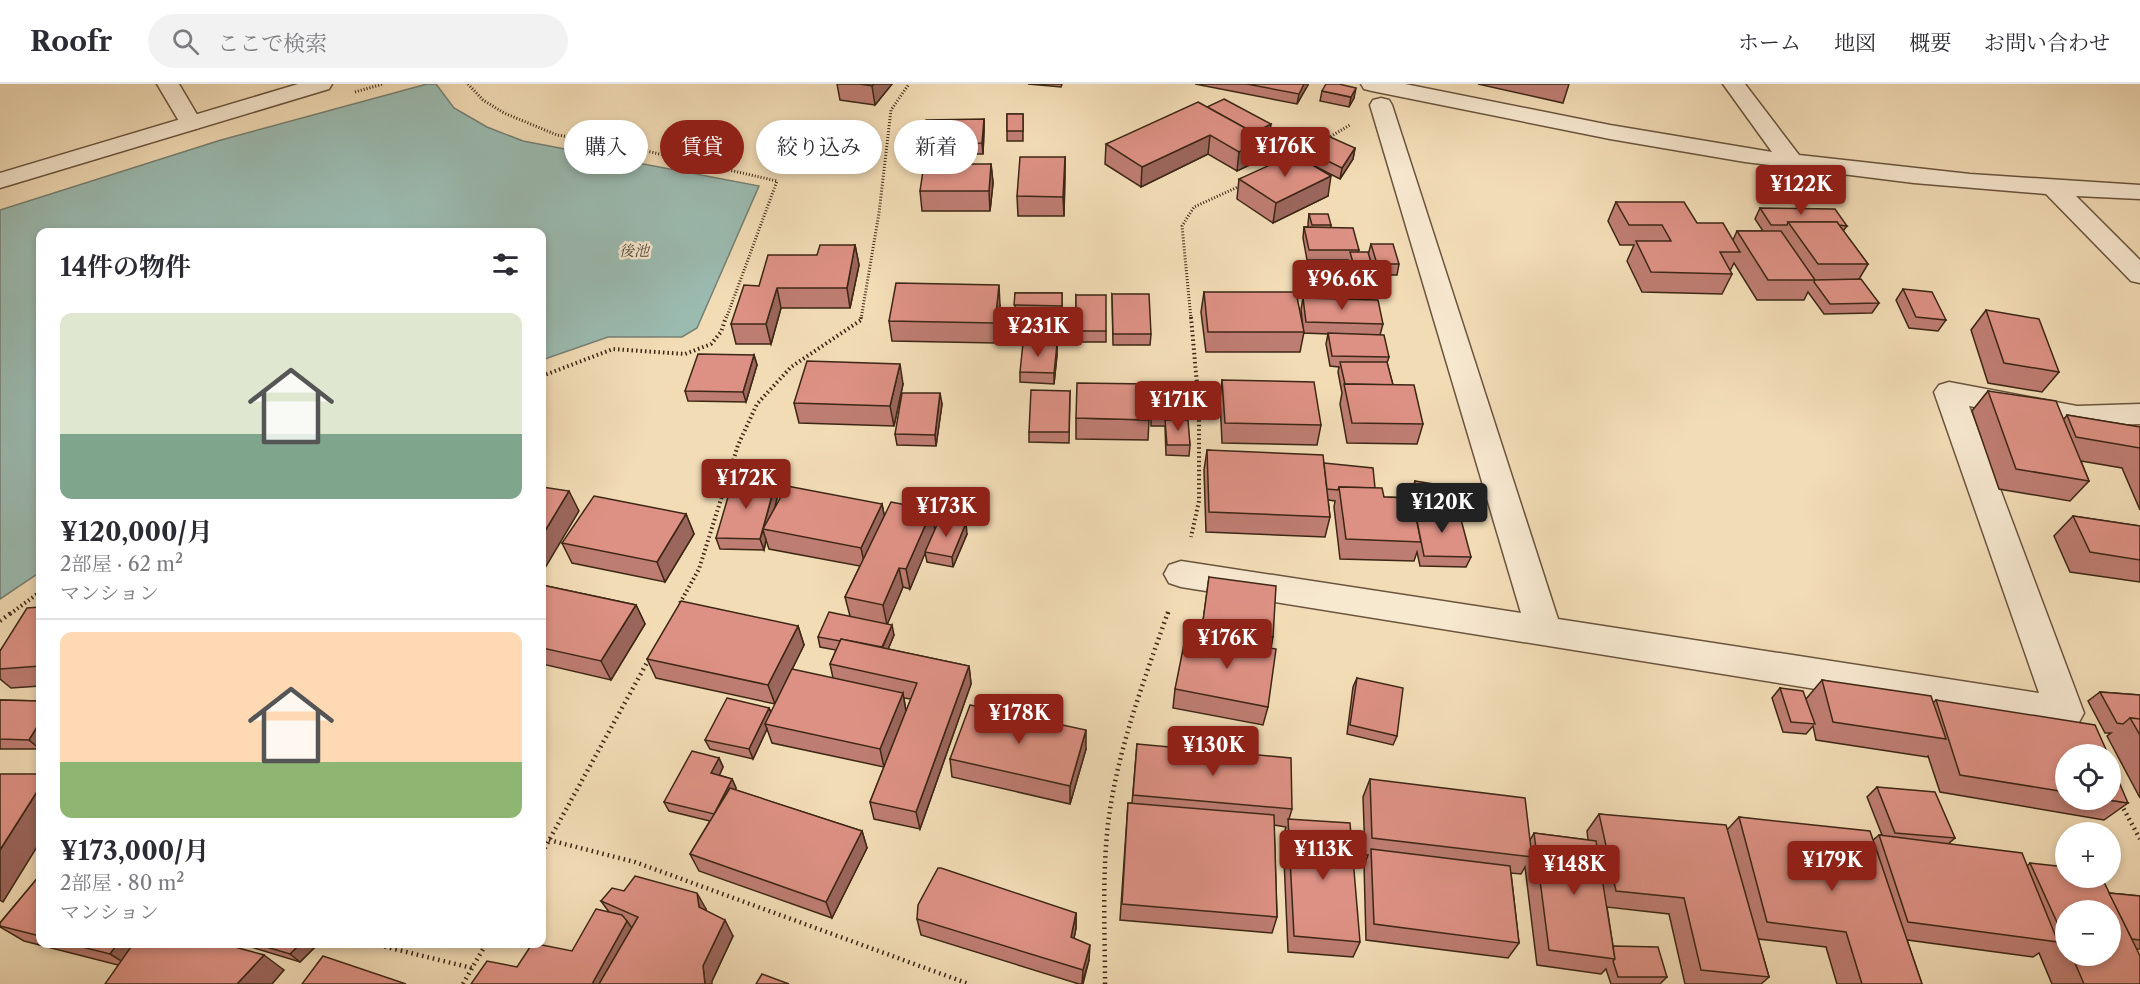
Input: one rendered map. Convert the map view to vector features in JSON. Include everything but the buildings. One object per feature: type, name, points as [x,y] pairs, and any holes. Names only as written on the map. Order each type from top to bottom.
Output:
[{"type":"street","points":[[168,84],[191,123]]},
{"type":"street","points":[[0,181],[321,84]]},
{"type":"street","points":[[1734,84],[1792,162]]},
{"type":"street","points":[[1544,630],[1377,95],[1792,162],[2054,188],[2140,192]]},
{"type":"street","points":[[2054,188],[2140,275]]},
{"type":"street","points":[[1181,574],[2065,713],[1949,392],[2077,416],[2140,414]]},
{"type":"path","points":[[468,84],[483,100],[504,113],[557,135],[616,144],[777,181],[721,332],[711,344],[685,354],[613,350],[546,375]]},
{"type":"path","points":[[676,610],[699,569],[738,445],[757,404],[791,367],[861,320],[879,213],[891,110],[909,84]]},
{"type":"path","points":[[1323,142],[1377,95]]},
{"type":"path","points":[[1286,162],[1314,147]]},
{"type":"path","points":[[1106,984],[1107,847],[1111,803],[1126,733],[1181,574],[1199,501],[1199,407],[1182,226],[1194,207],[1248,182]]},
{"type":"path","points":[[0,621],[36,595]]},
{"type":"path","points":[[546,846],[654,651]]},
{"type":"path","points":[[2121,805],[2140,839]]},
{"type":"path","points":[[549,840],[635,862],[969,984]]},
{"type":"path","points":[[390,948],[472,968]]},
{"type":"path","points":[[463,984],[484,948]]},
{"type":"water","name":"後池","points":[[427,84],[436,84],[454,108],[487,127],[523,141],[564,149],[564,174],[648,174],[648,165],[660,167],[660,174],[696,174],[759,186],[697,328],[682,337],[608,337],[546,359],[546,228],[36,228],[36,575],[0,599],[0,210],[221,140]]}]
